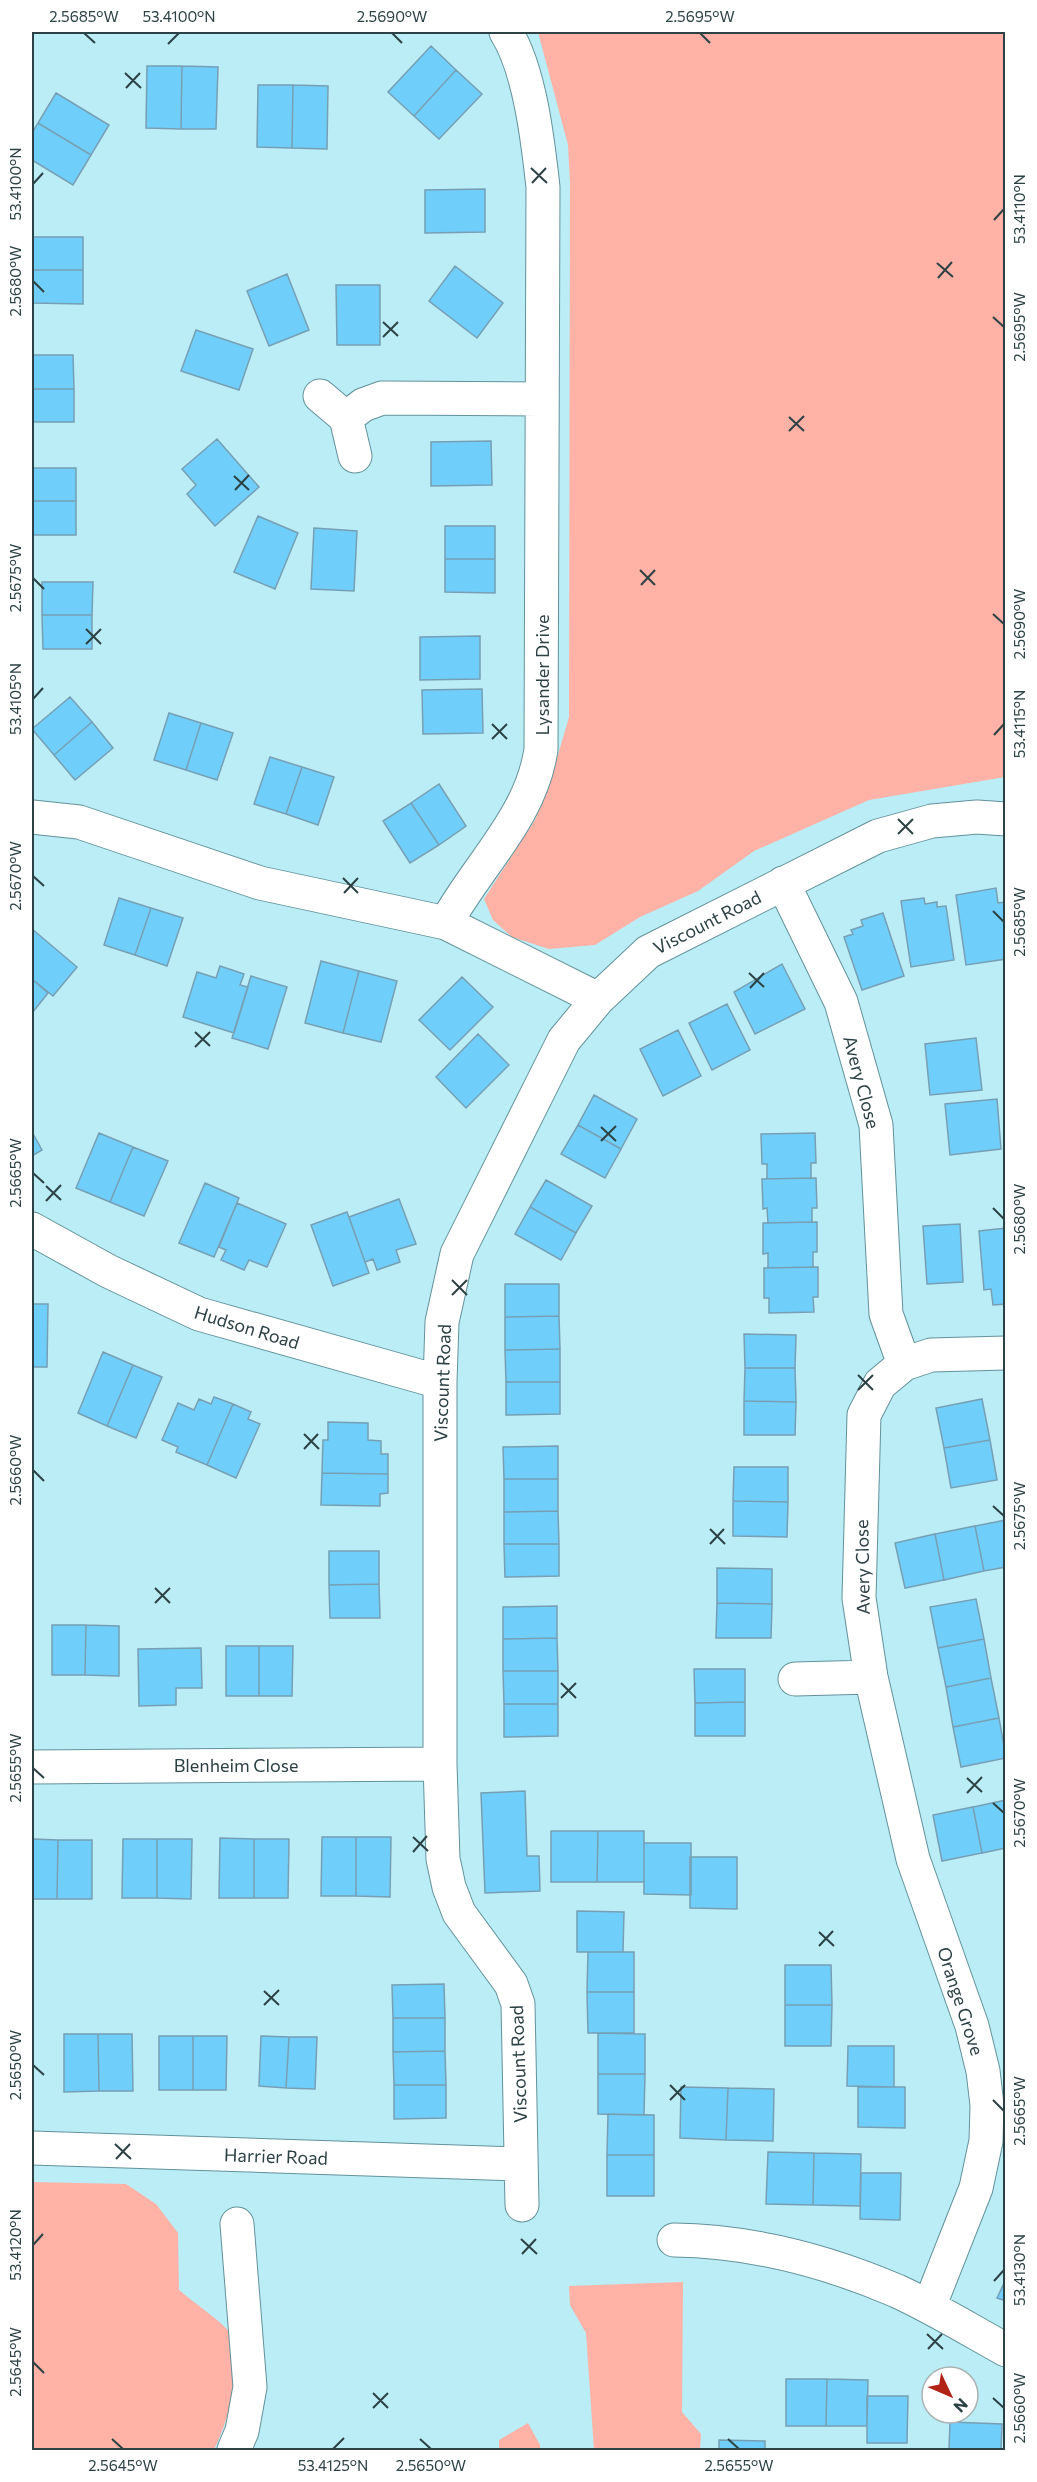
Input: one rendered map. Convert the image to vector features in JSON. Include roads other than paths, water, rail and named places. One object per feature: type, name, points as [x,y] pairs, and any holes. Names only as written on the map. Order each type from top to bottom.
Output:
[{"type":"street","name":"Lysander Drive","points":[[446,923],[464,889],[524,804],[538,774],[542,691],[543,187],[540,155],[522,71],[515,46],[506,32]]},
{"type":"street","points":[[320,396],[346,418],[355,456]]},
{"type":"street","points":[[346,418],[363,405],[382,398],[542,399]]},
{"type":"street","points":[[32,817],[79,822],[260,883],[446,923],[597,999]]},
{"type":"street","name":"Viscount Road","points":[[522,2205],[518,2004],[511,1984],[459,1913],[449,1887],[444,1859],[440,1764],[440,1382],[442,1323],[457,1254],[564,1040],[597,999],[648,952],[878,836],[932,821],[977,817],[1005,819]]},
{"type":"street","name":"Avery Close","points":[[783,883],[841,1002],[876,1125],[886,1314],[904,1364]]},
{"type":"street","name":"Hudson Road","points":[[32,1229],[108,1271],[200,1314],[440,1382]]},
{"type":"street","name":"Avery Close","points":[[890,1764],[871,1677],[859,1598],[864,1415],[880,1384],[904,1364],[931,1355],[1005,1353]]},
{"type":"street","points":[[795,1679],[871,1677]]},
{"type":"street","name":"Blenheim Close","points":[[32,1767],[440,1764]]},
{"type":"street","name":"Orange Grove","points":[[890,1764],[913,1859],[972,2026],[983,2071],[987,2105],[986,2141],[976,2188],[929,2307]]},
{"type":"street","name":"Harrier Road","points":[[32,2148],[520,2164]]},
{"type":"street","points":[[234,2451],[242,2431],[250,2387],[237,2224]]},
{"type":"street","points":[[674,2240],[710,2241],[795,2257],[867,2280],[929,2307],[1005,2350]]}]
